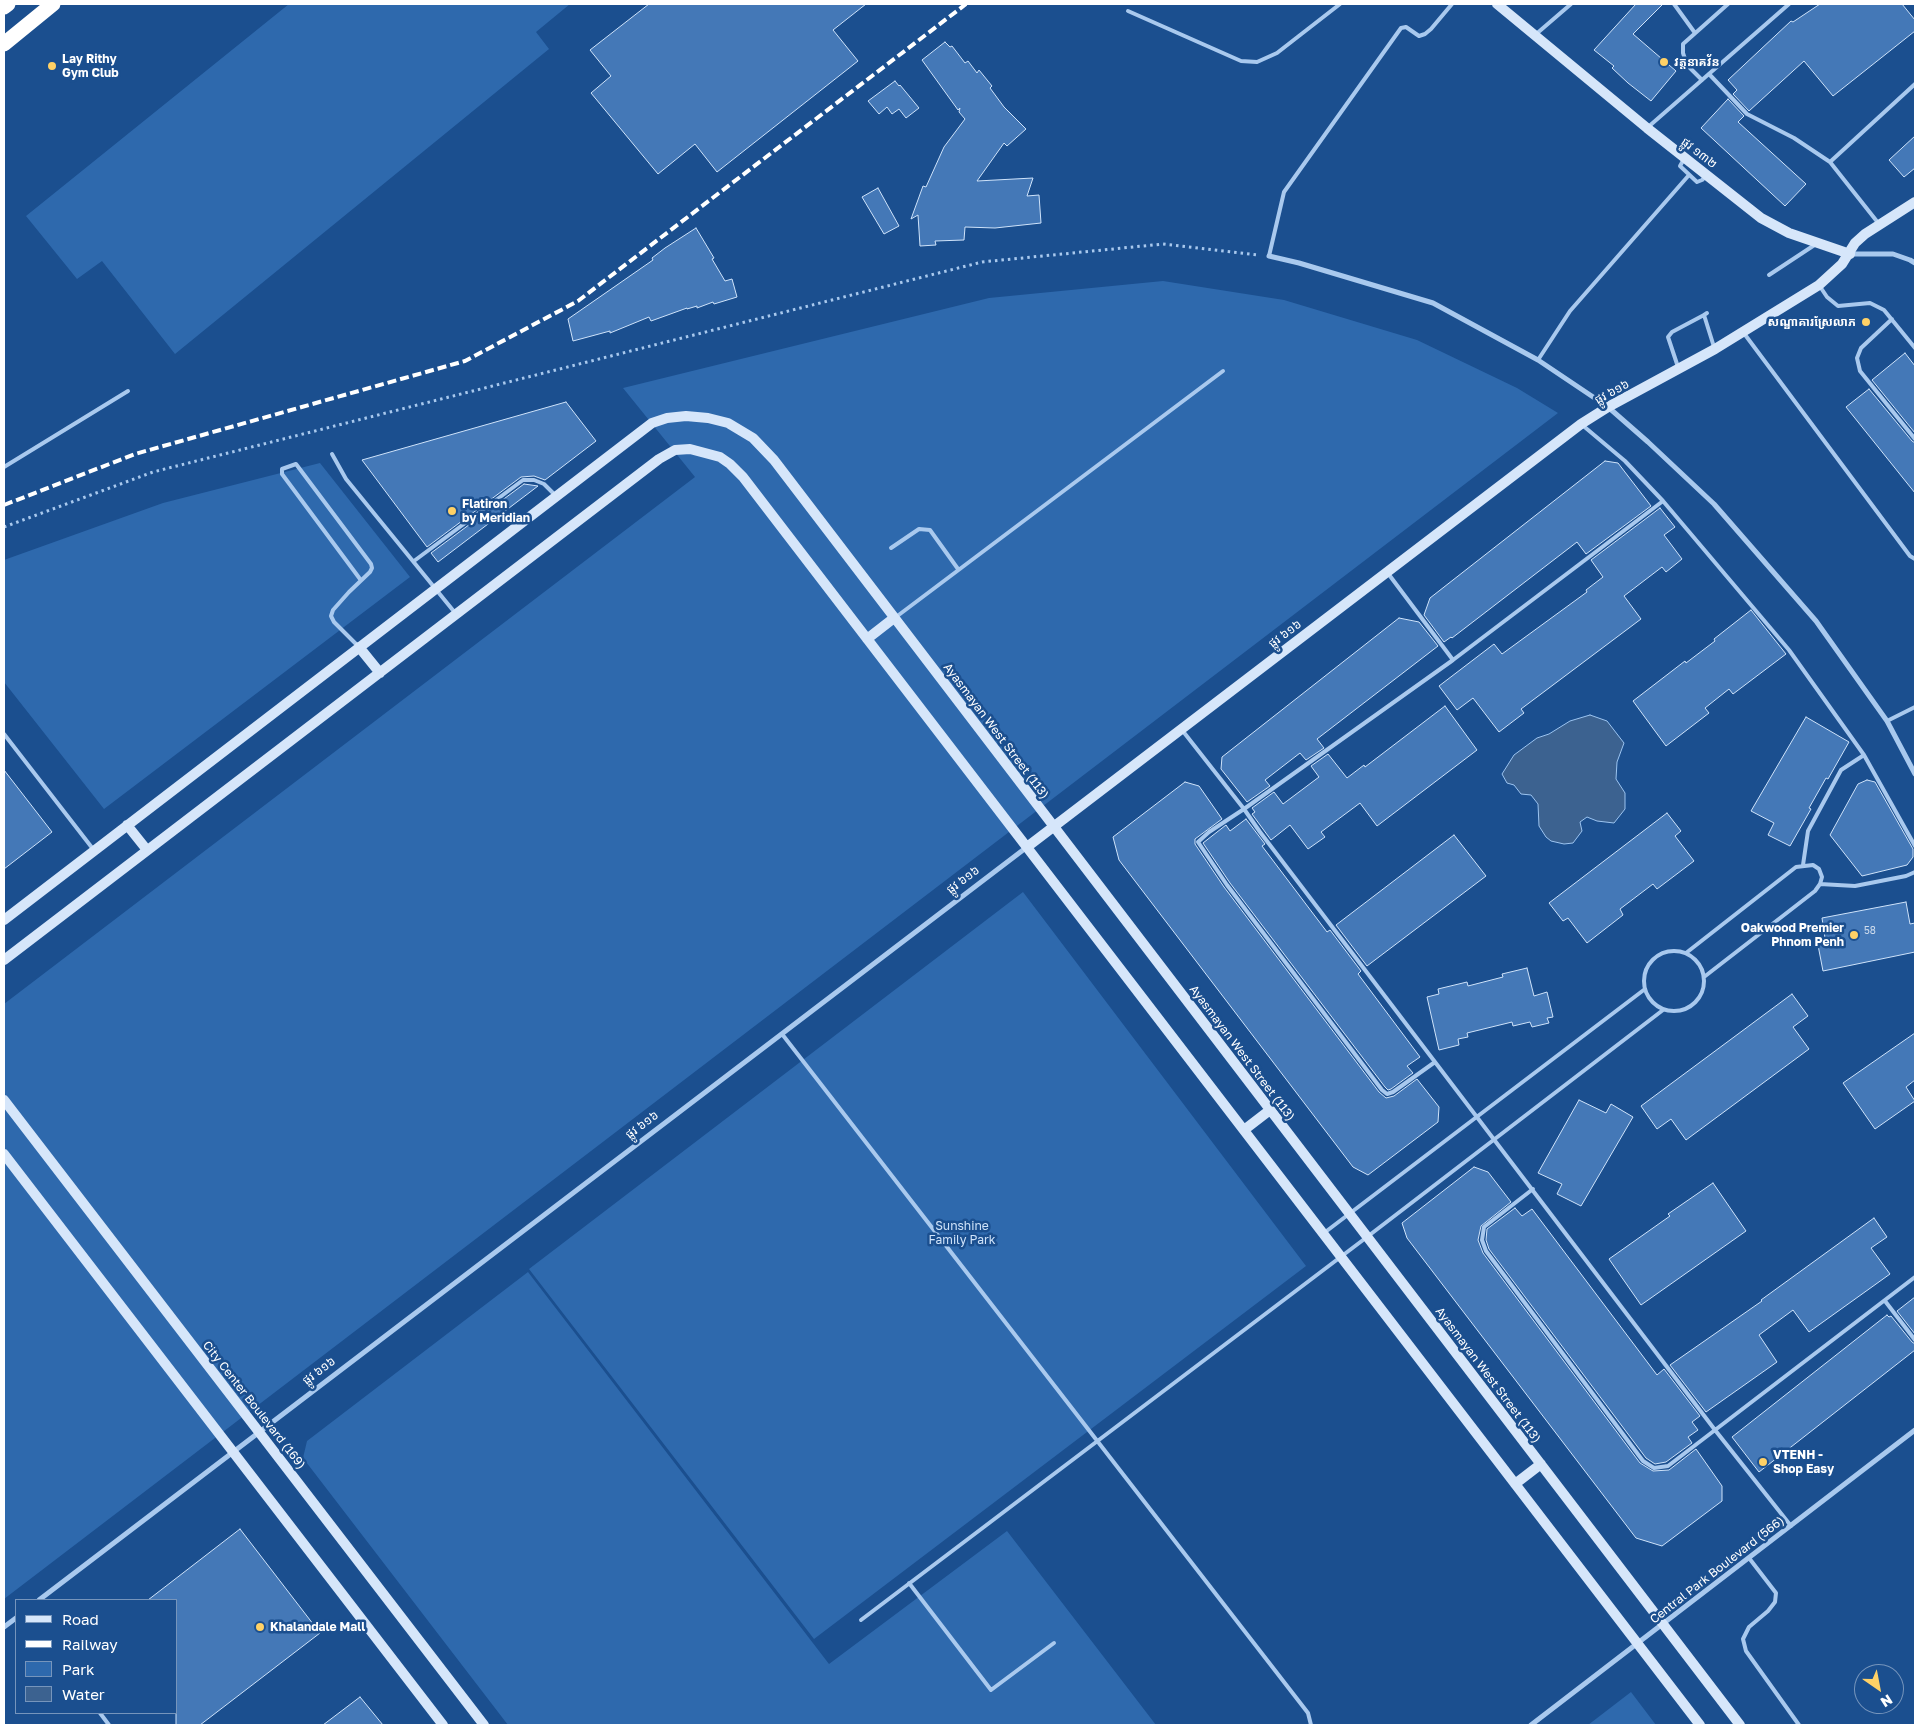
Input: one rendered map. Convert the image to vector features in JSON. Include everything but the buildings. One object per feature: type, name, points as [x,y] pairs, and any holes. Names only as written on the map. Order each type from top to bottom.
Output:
[{"type":"highway","points":[[4,7],[8,4]]},
{"type":"highway","points":[[4,44],[53,4]]},
{"type":"street","name":"ផ្លូវ ១៣២","points":[[1496,4],[1647,128],[1761,218],[1789,233],[1850,254],[1893,254],[1910,260],[1915,264]]},
{"type":"street","name":"ផ្លូវ ៦១៦","points":[[40,1599],[1581,424],[1608,407],[1715,349],[1818,285],[1842,264],[1860,238],[1915,202]]},
{"type":"street","points":[[1269,256],[1299,263],[1433,303],[1538,360],[1608,407],[1714,504],[1816,621],[1887,721],[1915,774]]},
{"type":"street","name":"Ayasmayan West Street (113)","points":[[4,920],[652,424],[667,418],[686,416],[708,418],[728,423],[753,438],[774,460],[1740,1725]]},
{"type":"street","points":[[4,960],[659,459],[674,450],[690,449],[720,457],[743,477],[1700,1725]]},
{"type":"street","points":[[867,638],[894,618]]},
{"type":"street","points":[[359,647],[380,672]]},
{"type":"street","points":[[127,825],[147,850]]},
{"type":"street","name":"City Center Boulevard (169)","points":[[4,1100],[484,1725]]},
{"type":"street","points":[[1244,1130],[1270,1110]]},
{"type":"street","points":[[4,1154],[443,1725]]},
{"type":"street","name":"Central Park Boulevard (566)","points":[[1531,1725],[1915,1430]]},
{"type":"street","points":[[1515,1484],[1541,1464]]},
{"type":"street","points":[[4,1627],[15,1619]]},
{"type":"lane","points":[[1128,11],[1241,61],[1257,62],[1278,53],[1340,4]]},
{"type":"lane","points":[[1269,256],[1284,192],[1401,28],[1406,27],[1419,36],[1425,34],[1452,4]]},
{"type":"lane","points":[[1535,35],[1571,4]]},
{"type":"lane","points":[[1674,4],[1695,33]]},
{"type":"lane","points":[[1702,80],[1687,65],[1683,53],[1683,44],[1728,4]]},
{"type":"lane","points":[[1647,128],[1789,4]]},
{"type":"lane","points":[[1710,74],[1747,114],[1794,138],[1830,162],[1879,224]]},
{"type":"lane","points":[[1830,162],[1915,84]]},
{"type":"lane","points":[[1685,158],[1680,166],[1697,182],[1707,175]]},
{"type":"lane","points":[[1538,360],[1570,311],[1689,175]]},
{"type":"lane","points":[[1768,275],[1817,242]]},
{"type":"lane","points":[[1818,285],[1827,297],[1838,306],[1870,303],[1884,310],[1915,348]]},
{"type":"lane","points":[[1679,369],[1668,337],[1672,332],[1706,314],[1715,349]]},
{"type":"lane","points":[[1892,319],[1861,348],[1857,358],[1860,371],[1915,439]]},
{"type":"lane","points":[[1743,332],[1910,556],[1915,559]]},
{"type":"lane","points":[[894,618],[1223,371]]},
{"type":"lane","points":[[4,467],[128,391]]},
{"type":"lane","points":[[1581,424],[1625,461],[1663,501],[1789,650],[1864,755],[1915,846]]},
{"type":"lane","points":[[332,454],[346,479],[456,614]]},
{"type":"lane","points":[[359,647],[334,622],[331,616],[333,610],[360,579],[370,572],[371,564],[296,464],[282,469],[282,474],[360,579]]},
{"type":"lane","points":[[414,561],[523,480],[534,480],[544,484],[556,496]]},
{"type":"lane","points":[[1435,1062],[1410,1081],[1387,1094],[1334,1028],[1227,885],[1198,842],[1209,832],[1453,660],[1663,501]]},
{"type":"lane","points":[[891,548],[919,529],[930,530],[958,569]]},
{"type":"lane","points":[[1387,572],[1453,660]]},
{"type":"lane","points":[[1887,721],[1915,707]]},
{"type":"lane","points":[[1181,729],[1790,1526]]},
{"type":"lane","points":[[4,734],[94,851]]},
{"type":"lane","points":[[1803,865],[1808,831],[1841,770],[1864,755]]},
{"type":"lane","points":[[1686,953],[1796,867],[1813,865],[1819,869],[1822,877],[1815,891],[1704,977]]},
{"type":"lane","points":[[1820,884],[1855,886],[1906,876],[1915,872]]},
{"type":"lane","points":[[1666,952],[1686,953],[1696,960],[1701,967],[1704,977],[1701,994],[1695,1003],[1687,1009],[1663,1010],[1649,999],[1645,989],[1645,973],[1649,964],[1657,956],[1666,952]]},
{"type":"lane","points":[[1323,1234],[1645,989]]},
{"type":"lane","points":[[861,1620],[1663,1010]]},
{"type":"lane","points":[[782,1034],[1308,1713],[1311,1725]]},
{"type":"lane","points":[[1533,1189],[1484,1227],[1482,1240],[1486,1251],[1643,1461],[1654,1468],[1668,1466],[1915,1278]]},
{"type":"lane","points":[[1885,1301],[1915,1340]]},
{"type":"lane","points":[[1749,1558],[1776,1593],[1775,1602],[1749,1628],[1744,1639],[1746,1651],[1797,1724]]},
{"type":"lane","points":[[909,1583],[991,1690],[1054,1643]]},
{"type":"lane","points":[[101,1714],[110,1725]]},
{"type":"path","points":[[4,527],[153,472],[982,262],[1163,244],[1269,256]]},
{"type":"green space","points":[[289,4],[570,4],[536,32],[549,49],[175,354],[102,261],[77,279],[26,216]]},
{"type":"green space","points":[[1163,281],[1284,300],[1417,340],[1517,388],[1558,413],[4,1599],[4,1004],[695,477],[623,388],[989,298]]},
{"type":"green space","points":[[320,463],[410,577],[104,809],[4,682],[4,560],[163,503]]},
{"type":"green space","name":"Sunshine Family Park","points":[[1023,892],[1306,1266],[814,1639],[529,1269]]},
{"type":"green space","points":[[528,1272],[829,1664],[1007,1531],[1156,1725],[508,1725],[303,1458],[307,1441]]},
{"type":"green space","points":[[1631,1692],[1656,1725],[1588,1725]]},
{"type":"water","points":[[1590,715],[1607,721],[1624,743],[1617,762],[1616,779],[1625,793],[1625,809],[1614,823],[1597,821],[1587,817],[1580,822],[1582,831],[1573,843],[1564,844],[1551,841],[1539,826],[1538,804],[1531,795],[1521,794],[1514,785],[1507,783],[1502,774],[1514,755],[1537,738],[1549,734],[1570,721]]},
{"type":"railway","points":[[4,505],[135,454],[465,361],[578,301],[966,4]]},
{"type":"place","name":"វត្តនាគវ័ន","points":[[1664,62]]},
{"type":"place","name":"Lay Rithy Gym Club","points":[[52,66]]},
{"type":"place","name":"សណ្ឋាគារស្រែលាភ","points":[[1866,322]]},
{"type":"place","name":"Flatiron by Meridian","points":[[452,511]]},
{"type":"place","name":"Oakwood Premier Phnom Penh","points":[[1854,935]]},
{"type":"place","name":"VTENH - Shop Easy","points":[[1763,1462]]},
{"type":"place","name":"Khalandale Mall","points":[[260,1627]]}]
